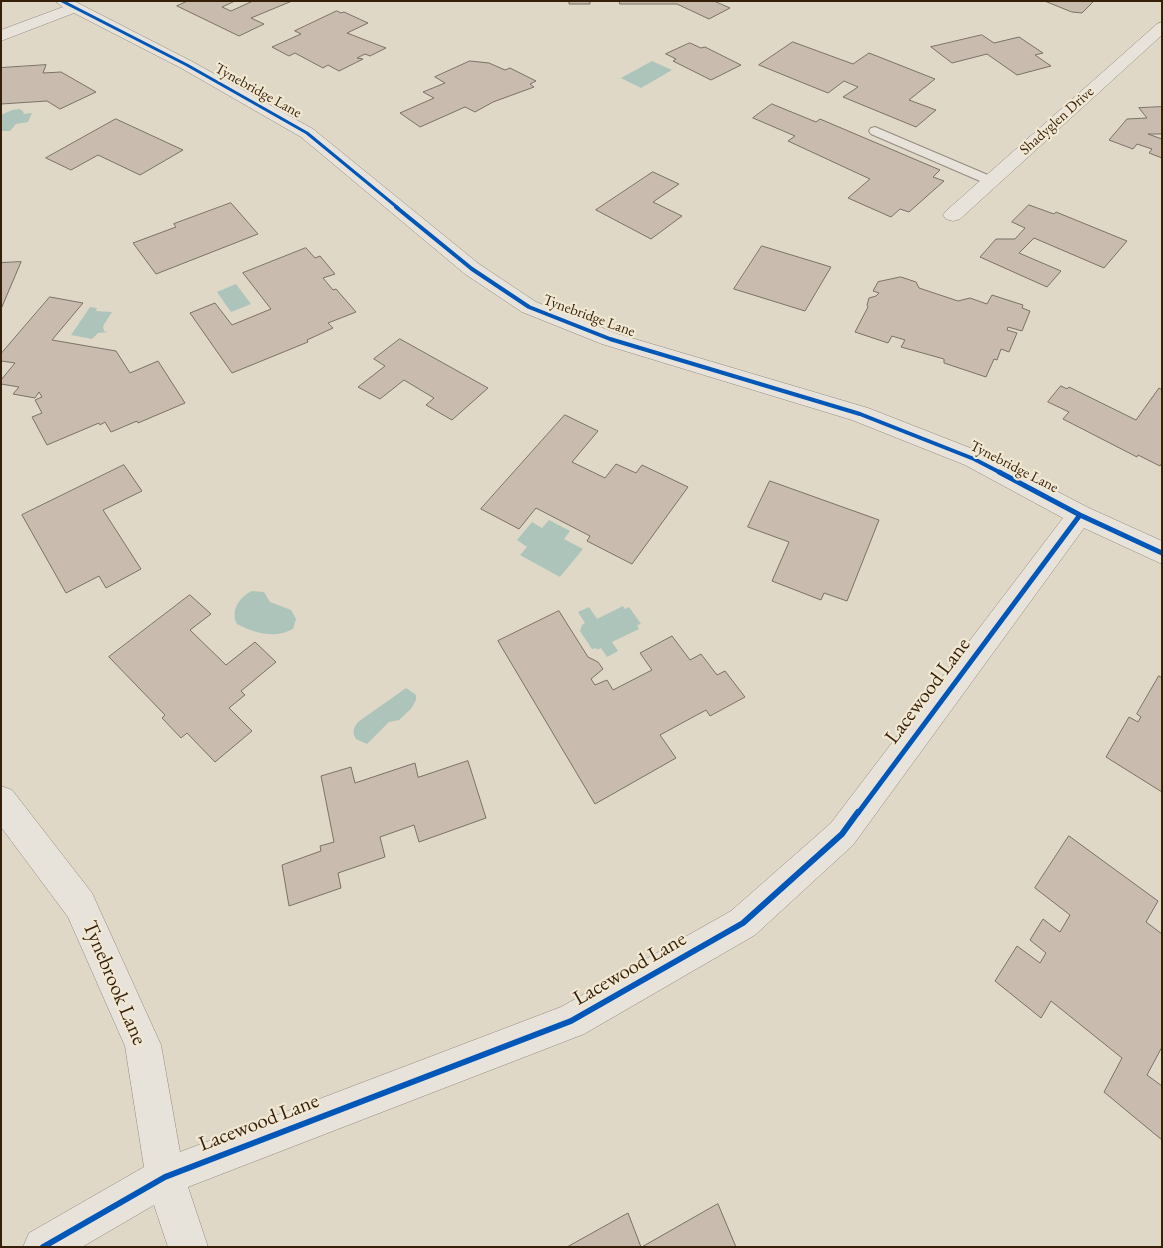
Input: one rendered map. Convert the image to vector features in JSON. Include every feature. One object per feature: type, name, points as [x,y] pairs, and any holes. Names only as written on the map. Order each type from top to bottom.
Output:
[{"type":"street","points":[[1,36],[68,4]]},
{"type":"street","name":"Tynebridge Lane","points":[[68,4],[187,65],[307,133],[472,269],[530,308],[610,339],[860,414],[974,459],[1080,515],[1162,553]]},
{"type":"street","name":"Shadyglen Drive","points":[[953,215],[1162,27]]},
{"type":"street","name":"Lacewood Lane","points":[[43,1247],[165,1177],[571,1021],[743,924],[842,834],[1080,515]]},
{"type":"street","name":"Tynebrook Lane","points":[[1,801],[80,905],[143,1045],[165,1177],[188,1247]]},
{"type":"lane","points":[[875,131],[991,181]]},
{"type":"shaded area","points":[[652,61],[672,70],[641,88],[621,78]]},
{"type":"shaded area","points":[[20,109],[24,112],[23,114],[32,113],[28,122],[16,124],[10,131],[1,131],[1,115]]},
{"type":"shaded area","points":[[236,284],[251,304],[231,312],[217,292]]},
{"type":"shaded area","points":[[90,307],[97,308],[96,311],[112,312],[103,326],[104,331],[108,332],[98,333],[92,339],[71,335]]},
{"type":"shaded area","points":[[549,520],[570,531],[564,539],[583,549],[560,577],[520,555],[527,547],[517,540],[532,522],[542,528]]},
{"type":"shaded area","points":[[252,591],[264,592],[270,602],[291,610],[296,619],[293,629],[279,634],[265,634],[237,624],[235,609],[243,597]]},
{"type":"shaded area","points":[[623,606],[625,609],[629,607],[641,624],[637,625],[639,629],[612,642],[618,651],[607,657],[601,648],[597,650],[596,648],[592,649],[580,631],[585,623],[578,612],[589,607],[597,619]]},
{"type":"shaded area","points":[[406,688],[416,695],[416,700],[411,709],[399,720],[389,722],[367,744],[356,739],[354,730],[358,722]]},
{"type":"building","points":[[188,1],[235,1],[222,7],[231,11],[253,1],[292,1],[251,18],[264,24],[239,36],[177,6]]},
{"type":"building","points":[[540,1],[590,1],[590,4],[569,4],[569,2]]},
{"type":"building","points":[[620,1],[714,1],[730,8],[709,19],[677,4],[620,4]]},
{"type":"building","points":[[1045,1],[1094,1],[1082,13],[1072,12]]},
{"type":"building","points":[[337,11],[344,12],[368,23],[347,33],[386,48],[370,56],[365,54],[357,58],[363,59],[339,71],[328,65],[323,68],[295,53],[289,56],[272,47],[301,34],[295,31]]},
{"type":"building","points":[[982,35],[994,43],[1019,37],[1043,53],[1035,55],[1051,66],[1017,75],[987,54],[952,63],[931,47]]},
{"type":"building","points":[[793,42],[853,64],[869,53],[935,79],[909,100],[936,110],[916,127],[843,97],[858,87],[844,81],[828,93],[759,65]]},
{"type":"building","points":[[690,43],[701,48],[705,47],[741,65],[711,80],[673,61],[676,59],[666,54]]},
{"type":"building","points":[[470,61],[489,63],[505,70],[510,68],[536,81],[530,84],[534,87],[493,102],[475,112],[465,107],[420,127],[400,113],[434,98],[423,92],[445,83],[435,77]]},
{"type":"building","points":[[46,65],[43,73],[61,72],[96,92],[60,109],[47,101],[1,104],[1,68]]},
{"type":"building","points":[[772,104],[816,122],[820,119],[940,170],[933,177],[944,181],[909,212],[900,209],[891,217],[848,198],[870,179],[788,141],[795,136],[753,118]]},
{"type":"building","points":[[1162,107],[1162,134],[1148,134],[1162,139],[1162,158],[1149,153],[1152,149],[1137,144],[1133,149],[1109,140],[1127,119],[1147,118],[1139,108]]},
{"type":"building","points":[[116,119],[183,150],[140,175],[98,155],[71,170],[46,158]]},
{"type":"building","points":[[653,172],[679,184],[653,202],[682,216],[651,239],[596,210]]},
{"type":"building","points":[[231,203],[258,234],[156,274],[133,243],[176,227],[174,224]]},
{"type":"building","points":[[1029,205],[1054,214],[1056,212],[1127,241],[1104,268],[1034,238],[1019,253],[1061,271],[1047,287],[980,257],[996,239],[1015,239],[1025,228],[1012,222]]},
{"type":"building","points":[[762,246],[831,267],[805,311],[734,289]]},
{"type":"building","points":[[306,248],[315,258],[320,256],[335,274],[323,278],[333,290],[336,289],[356,312],[328,323],[333,328],[307,340],[308,342],[232,373],[190,313],[215,303],[232,325],[271,309],[243,273]]},
{"type":"building","points":[[21,262],[1,309],[1,263]]},
{"type":"building","points":[[901,277],[916,282],[919,288],[958,301],[970,298],[987,304],[992,295],[1023,305],[1022,308],[1030,311],[1022,331],[1008,327],[1007,330],[1017,333],[1009,352],[1001,349],[997,360],[994,359],[986,377],[944,363],[944,359],[901,347],[905,340],[892,336],[888,343],[855,332],[868,307],[869,298],[879,293],[873,291],[878,282]]},
{"type":"building","points":[[50,297],[83,303],[52,340],[116,351],[130,373],[158,361],[185,403],[111,432],[105,422],[100,425],[99,423],[47,445],[32,417],[42,413],[35,400],[42,397],[39,392],[35,398],[13,394],[19,387],[1,384],[1,380],[15,363],[1,361],[1,354]]},
{"type":"building","points":[[400,339],[488,388],[452,420],[426,405],[434,398],[404,380],[380,399],[358,387],[385,366],[374,359]]},
{"type":"building","points":[[1061,386],[1067,389],[1069,387],[1136,420],[1159,388],[1162,390],[1162,463],[1160,466],[1138,455],[1137,457],[1063,419],[1069,412],[1048,402]]},
{"type":"building","points":[[565,415],[598,431],[572,462],[605,478],[616,464],[636,473],[642,465],[688,487],[632,564],[587,541],[590,536],[536,508],[519,529],[481,509]]},
{"type":"building","points":[[124,465],[142,491],[103,510],[141,569],[106,588],[99,576],[66,593],[22,515]]},
{"type":"building","points":[[770,481],[879,520],[847,601],[824,593],[821,600],[772,581],[789,542],[748,527]]},
{"type":"building","points":[[190,595],[211,614],[190,630],[226,665],[255,642],[276,662],[241,691],[245,695],[229,708],[252,731],[215,762],[187,733],[181,738],[162,718],[165,715],[109,657]]},
{"type":"building","points":[[559,611],[588,657],[598,662],[603,669],[591,679],[595,685],[607,680],[613,690],[652,670],[640,653],[672,636],[690,660],[701,654],[717,675],[725,671],[745,697],[710,716],[706,710],[660,735],[676,758],[595,804],[498,641]]},
{"type":"building","points":[[1159,676],[1162,678],[1162,792],[1106,757],[1129,717],[1138,722],[1141,717],[1137,714]]},
{"type":"building","points":[[468,761],[486,818],[419,842],[414,825],[380,837],[385,857],[338,873],[341,888],[289,906],[282,865],[321,851],[320,846],[334,842],[321,776],[351,767],[355,783],[415,763],[418,777]]},
{"type":"building","points":[[1069,836],[1158,901],[1146,922],[1162,934],[1162,1047],[1147,1075],[1162,1086],[1162,1140],[1104,1092],[1122,1058],[1051,1001],[1041,1018],[995,981],[1017,946],[1040,963],[1046,953],[1030,940],[1043,919],[1060,932],[1070,915],[1035,888]]},
{"type":"building","points":[[718,1204],[736,1247],[641,1247]]},
{"type":"building","points":[[628,1213],[641,1247],[567,1247]]},
{"type":"cycle path","points":[[62,1],[187,65],[307,133],[472,269],[529,307],[610,339],[860,414],[974,459],[1080,515],[1162,553]]},
{"type":"cycle path","points":[[43,1247],[165,1177],[571,1021],[743,923],[842,834],[1080,515]]}]
